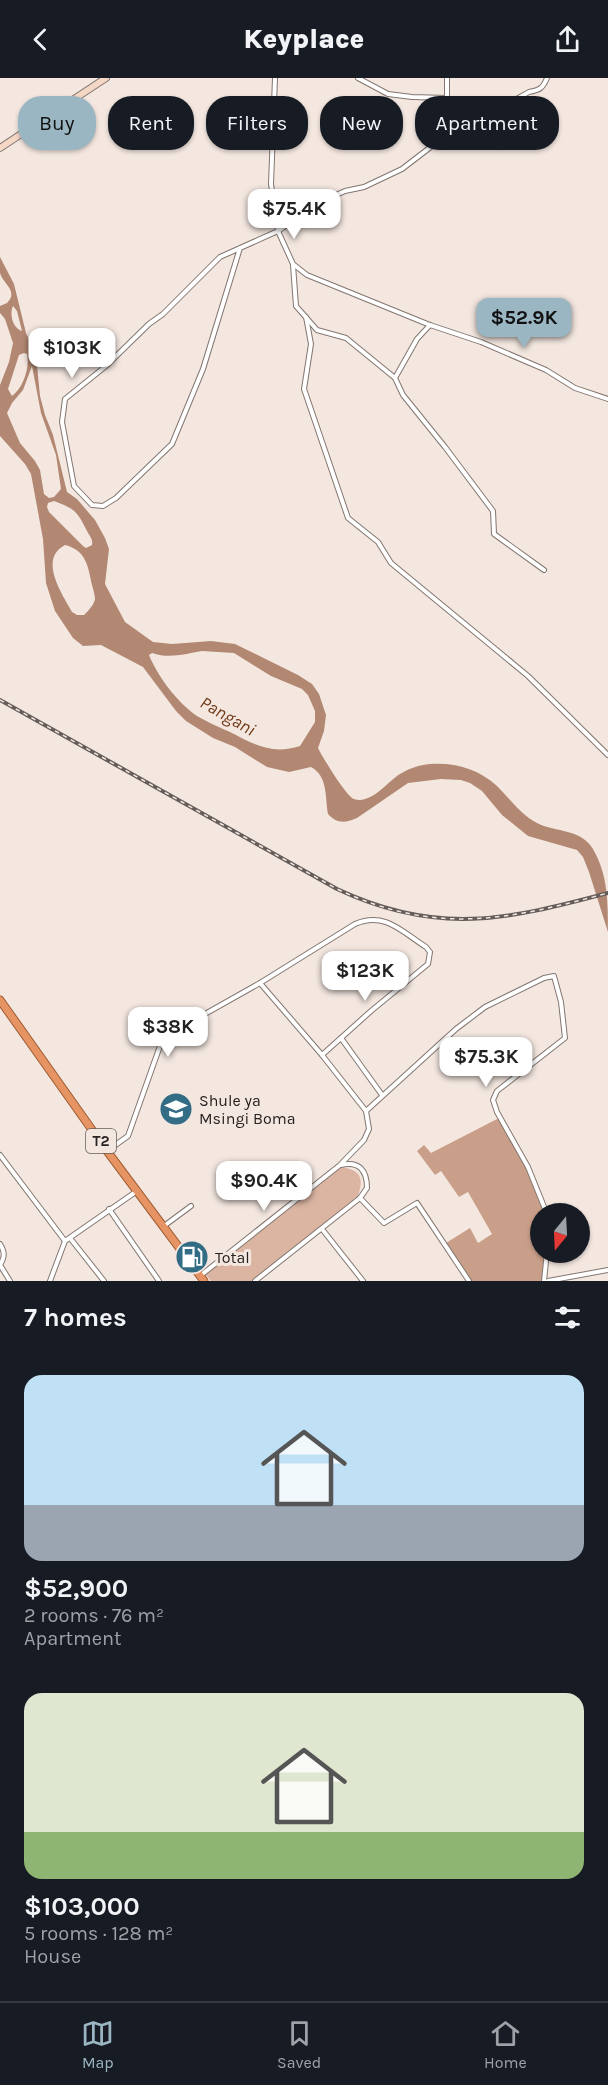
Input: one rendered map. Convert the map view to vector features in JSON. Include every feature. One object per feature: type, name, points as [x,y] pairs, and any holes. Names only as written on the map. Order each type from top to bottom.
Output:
[{"type":"highway","name":"T2","points":[[0,1000],[107,1151],[202,1278]]},
{"type":"main road","points":[[0,148],[106,78]]},
{"type":"street","points":[[274,78],[271,183],[278,231],[293,264],[296,306],[317,330],[346,338],[395,378],[403,396],[493,511],[494,534],[544,570]]},
{"type":"street","points":[[358,78],[388,94],[418,96]]},
{"type":"street","points":[[447,78],[447,96]]},
{"type":"street","points":[[522,96],[539,90],[544,86],[547,78]]},
{"type":"street","points":[[240,248],[203,369],[172,444],[116,498],[103,506],[92,505],[74,486],[62,422],[65,399],[106,366],[149,324],[163,314],[220,257],[240,248],[278,231],[316,204],[345,191],[364,187],[402,169],[427,150]]},
{"type":"street","points":[[293,264],[308,275],[430,325],[481,342],[546,370],[575,388],[608,399]]},
{"type":"street","points":[[306,317],[310,344],[304,389],[348,518],[378,542],[390,563],[528,676],[608,755]]},
{"type":"street","points":[[395,378],[417,339],[430,325]]},
{"type":"street","points":[[107,1151],[128,1136],[160,1046],[189,1023],[367,919],[386,921],[426,947],[430,952],[428,964],[322,1055]]},
{"type":"street","points":[[366,1111],[456,1029],[485,1007],[544,978],[554,976],[561,1002],[565,1038],[497,1091],[493,1100],[497,1112],[528,1167],[543,1203]]},
{"type":"street","points":[[202,1278],[340,1165],[364,1140],[369,1129],[366,1111],[261,983]]},
{"type":"street","points":[[341,1038],[382,1095]]},
{"type":"street","points":[[0,1155],[65,1241]]},
{"type":"street","points":[[255,1281],[360,1198],[367,1188],[364,1173],[351,1162],[340,1165]]},
{"type":"street","points":[[50,1281],[65,1241],[138,1190]]},
{"type":"street","points":[[360,1198],[384,1223],[417,1203],[469,1281]]},
{"type":"street","points":[[165,1226],[191,1206]]},
{"type":"street","points":[[109,1209],[159,1281]]},
{"type":"street","points":[[322,1229],[363,1281]]},
{"type":"street","points":[[70,1238],[104,1281]]},
{"type":"street","points":[[0,1244],[4,1251],[0,1265],[10,1281]]},
{"type":"street","points":[[547,1263],[546,1281],[608,1270]]},
{"type":"shaded area","points":[[0,257],[14,284],[26,333],[36,355],[40,396],[53,435],[67,492],[77,499],[95,520],[105,538],[109,549],[105,584],[125,622],[153,642],[172,644],[211,641],[235,644],[312,684],[319,694],[326,715],[324,731],[318,748],[340,784],[354,799],[367,799],[373,796],[400,774],[415,767],[426,764],[457,766],[474,771],[490,780],[520,811],[537,823],[582,837],[593,849],[602,869],[607,899],[608,932],[589,872],[583,857],[577,850],[528,836],[502,815],[482,791],[470,783],[441,779],[408,783],[357,818],[345,822],[338,821],[328,814],[323,781],[311,767],[289,772],[267,767],[235,747],[213,738],[186,721],[176,711],[143,667],[101,645],[83,646],[73,638],[55,611],[46,583],[43,539],[31,474],[0,436],[0,385],[13,343],[5,319],[0,313],[0,306],[10,299],[11,291],[0,273]],"holes":[[[13,306],[17,311],[22,331],[14,324]],[[27,354],[26,371],[22,383],[12,396],[8,389],[19,355]],[[32,366],[41,413],[56,455],[61,489],[54,497],[49,498],[44,494],[40,470],[20,443],[7,413],[23,390]],[[54,501],[75,512],[91,538],[92,545],[86,548],[83,546],[49,512],[48,503]],[[65,545],[78,551],[85,560],[95,599],[84,615],[72,612],[58,587],[53,559],[57,551]],[[202,651],[234,653],[271,676],[302,689],[308,695],[315,711],[315,722],[300,746],[290,749],[264,747],[197,716],[182,704],[157,672],[149,655],[152,653],[171,656]]]},
{"type":"shaded area","points":[[499,1118],[527,1168],[541,1203],[530,1203],[530,1263],[544,1263],[542,1281],[471,1281],[446,1243],[470,1228],[478,1243],[492,1234],[468,1192],[459,1197],[441,1171],[435,1175],[417,1151],[424,1145],[431,1153]]},
{"type":"shaded area","points":[[341,1167],[353,1170],[359,1176],[361,1184],[358,1196],[252,1281],[211,1281],[205,1274]]},
{"type":"railway","points":[[0,700],[337,889],[373,904],[407,913],[440,918],[472,919],[537,910],[608,893]]},
{"type":"place","name":"Shule ya Msingi Boma","points":[[176,1109]]},
{"type":"place","name":"Total","points":[[192,1257]]},
{"type":"water label","name":"Pangani","points":[[228,716]]}]
